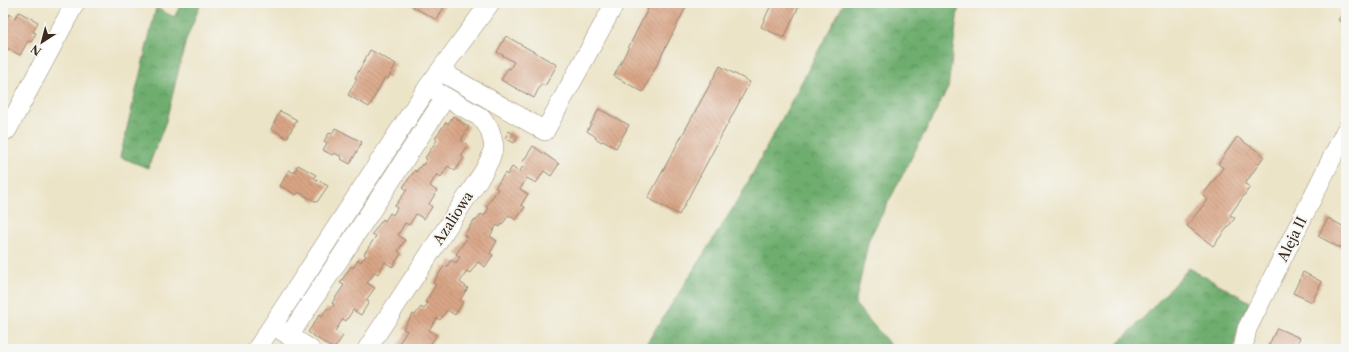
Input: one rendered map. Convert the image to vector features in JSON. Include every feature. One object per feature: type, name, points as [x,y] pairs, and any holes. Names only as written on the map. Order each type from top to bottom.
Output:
[{"type":"street","points":[[6,130],[75,3]]},
{"type":"street","points":[[257,349],[428,87],[490,3]]},
{"type":"street","points":[[440,71],[545,131],[615,3]]},
{"type":"street","name":"Azaliowa","points":[[367,349],[484,171],[494,146],[490,130],[482,118],[428,87]]},
{"type":"street","points":[[289,336],[445,98]]},
{"type":"street","name":"Aleja II","points":[[1243,349],[1247,329],[1346,130]]},
{"type":"street","points":[[272,325],[310,349]]},
{"type":"green space","points":[[182,3],[201,3],[186,40],[166,121],[148,168],[120,157],[156,8],[174,17]]},
{"type":"green space","points":[[844,3],[959,3],[948,88],[869,239],[855,304],[894,349],[643,349],[740,197]]},
{"type":"green space","points":[[1189,268],[1250,302],[1238,326],[1234,349],[1112,349],[1134,328]]},
{"type":"building","points":[[415,3],[446,3],[437,20],[413,7]]},
{"type":"building","points":[[651,3],[688,3],[643,92],[614,76]]},
{"type":"building","points":[[768,3],[793,3],[799,6],[784,38],[761,27],[771,5]]},
{"type":"building","points":[[1346,8],[1346,25],[1338,20]]},
{"type":"building","points":[[19,12],[38,22],[33,32],[36,33],[31,42],[28,41],[20,55],[3,46],[3,39],[5,35],[3,34],[3,26],[9,14],[15,18]]},
{"type":"building","points":[[506,36],[557,65],[545,86],[541,84],[534,98],[501,80],[508,68],[510,69],[514,62],[497,52]]},
{"type":"building","points":[[370,50],[396,64],[388,79],[385,77],[369,107],[348,95]]},
{"type":"building","points":[[720,66],[750,82],[679,215],[648,198]]},
{"type":"building","points":[[599,109],[629,125],[616,148],[595,138],[596,137],[587,131]]},
{"type":"building","points":[[280,111],[297,120],[287,138],[271,129]]},
{"type":"building","points":[[453,116],[469,127],[461,140],[468,145],[461,156],[464,158],[455,171],[448,166],[441,177],[437,174],[430,186],[437,191],[429,204],[432,207],[424,219],[416,214],[409,225],[405,223],[398,235],[405,240],[398,251],[401,254],[392,267],[385,262],[378,274],[375,272],[367,283],[375,288],[366,300],[369,302],[361,315],[353,310],[346,321],[343,319],[335,331],[343,336],[333,349],[308,332],[320,314],[322,316],[327,308],[330,310],[334,304],[332,303],[344,285],[340,283],[351,266],[353,268],[358,260],[361,262],[366,256],[364,254],[376,236],[372,234],[383,219],[385,221],[390,213],[393,215],[397,208],[395,206],[407,190],[403,187],[415,170],[416,172],[422,164],[423,165],[427,159],[425,158],[437,140],[435,138],[446,122],[448,124]]},
{"type":"building","points":[[335,128],[362,142],[350,164],[341,159],[342,157],[334,153],[332,155],[323,150],[327,143],[324,141],[329,133],[332,134]]},
{"type":"building","points":[[509,131],[518,137],[514,143],[505,138]]},
{"type":"building","points":[[1237,137],[1264,156],[1245,184],[1250,187],[1230,215],[1235,218],[1213,246],[1187,226],[1208,199],[1203,195],[1223,168],[1218,164]]},
{"type":"building","points":[[533,146],[559,164],[551,176],[544,171],[536,183],[527,178],[520,189],[528,194],[521,205],[525,207],[516,220],[509,215],[500,227],[497,225],[490,236],[497,241],[490,253],[493,255],[485,267],[478,262],[470,273],[467,271],[460,282],[468,288],[460,300],[463,302],[455,315],[447,310],[440,320],[437,318],[429,330],[437,335],[429,346],[434,349],[396,348],[407,331],[403,329],[413,314],[415,315],[421,307],[424,309],[428,303],[425,302],[436,285],[433,283],[444,266],[446,268],[451,260],[456,263],[460,257],[456,254],[467,238],[464,235],[474,220],[476,221],[481,214],[484,216],[488,209],[486,207],[498,189],[495,188],[505,173],[507,175],[512,167],[519,172],[524,165],[522,163]]},
{"type":"building","points":[[298,165],[316,175],[314,178],[328,186],[317,202],[298,192],[297,195],[280,186],[289,170],[294,173]]},
{"type":"building","points":[[1328,218],[1346,228],[1346,237],[1340,248],[1318,236]]},
{"type":"building","points":[[1303,272],[1322,282],[1312,302],[1293,293]]},
{"type":"building","points":[[1277,328],[1300,338],[1294,349],[1267,349]]}]
